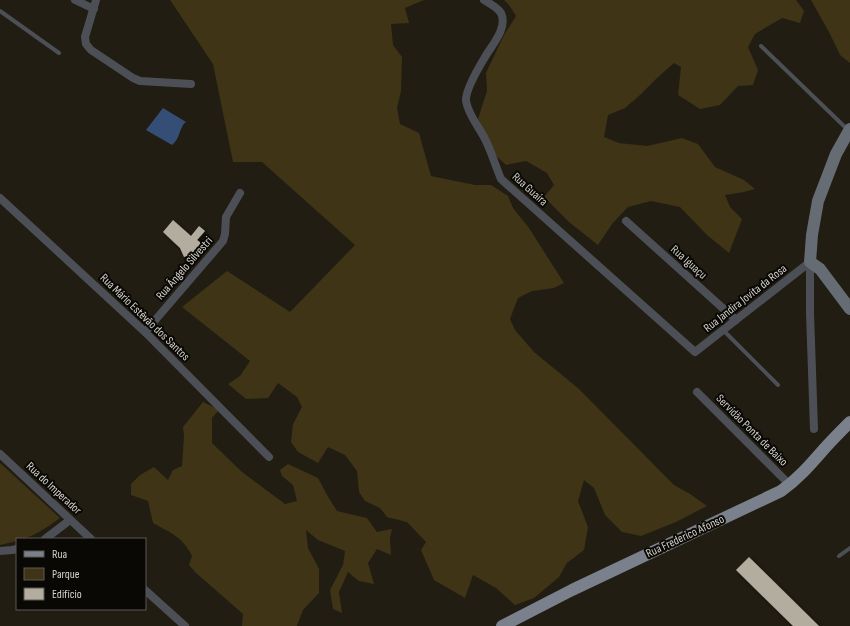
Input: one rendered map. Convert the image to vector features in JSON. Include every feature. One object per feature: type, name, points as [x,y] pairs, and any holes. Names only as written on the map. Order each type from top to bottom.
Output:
[{"type":"main road","name":"Rua Frederico Afonso","points":[[502,626],[579,587],[764,500],[780,491],[800,476],[850,422]]},
{"type":"street","points":[[75,0],[94,10]]},
{"type":"street","points":[[96,0],[85,37],[86,44],[91,50],[133,78],[140,81],[191,84]]},
{"type":"street","name":"Rua Guaíra","points":[[484,0],[496,7],[502,17],[502,22],[500,33],[473,80],[467,94],[466,102],[489,148],[501,179],[695,352]]},
{"type":"street","points":[[814,429],[810,297],[812,235],[818,201],[836,154],[850,130]]},
{"type":"street","name":"Rua Ângelo Silvestri","points":[[145,332],[223,241],[226,217],[240,193]]},
{"type":"street","name":"Rua Mário Estêvão dos Santos","points":[[0,198],[145,332],[269,456]]},
{"type":"street","name":"Rua Iguaçu","points":[[626,222],[736,320]]},
{"type":"street","points":[[810,262],[820,270],[850,309]]},
{"type":"street","name":"Rua Jandira Jovita da Rosa","points":[[695,352],[810,262]]},
{"type":"street","name":"Servidão Ponta de Baixo","points":[[697,392],[790,485]]},
{"type":"street","name":"Rua do Imperador","points":[[0,454],[90,538]]},
{"type":"street","points":[[46,538],[70,520]]},
{"type":"street","points":[[0,551],[16,549]]},
{"type":"street","points":[[146,591],[185,626]]},
{"type":"lane","points":[[0,11],[59,53]]},
{"type":"lane","points":[[761,46],[850,130]]},
{"type":"lane","points":[[723,330],[778,385]]},
{"type":"lane","points":[[839,556],[850,548]]},
{"type":"green space","points":[[170,0],[424,0],[405,8],[409,23],[391,24],[393,45],[402,57],[401,91],[397,108],[400,124],[419,133],[431,176],[475,185],[491,185],[508,196],[513,208],[529,228],[564,283],[554,288],[532,291],[518,298],[510,319],[515,330],[534,352],[579,389],[674,485],[707,506],[676,522],[641,536],[622,532],[605,515],[594,488],[584,480],[578,501],[588,527],[584,550],[567,563],[559,577],[534,598],[515,605],[496,588],[473,575],[465,598],[434,580],[421,550],[426,542],[407,522],[387,517],[380,508],[365,501],[359,492],[357,471],[345,455],[328,447],[318,463],[298,452],[291,442],[293,424],[302,407],[297,397],[278,383],[268,398],[246,399],[228,384],[240,376],[250,361],[182,307],[227,271],[290,312],[355,245],[262,162],[233,162],[213,64]]},
{"type":"green space","points":[[504,0],[796,0],[804,11],[800,23],[782,18],[755,34],[748,47],[758,70],[753,85],[738,86],[720,105],[700,109],[678,95],[681,67],[674,63],[625,108],[608,115],[604,137],[619,143],[647,146],[682,138],[698,144],[715,167],[744,180],[755,189],[725,195],[730,207],[742,219],[729,253],[707,235],[680,207],[651,201],[628,207],[612,224],[598,245],[569,222],[544,197],[554,185],[547,173],[526,161],[506,165],[493,153],[478,119],[487,91],[486,73],[504,35],[516,16]]},
{"type":"green space","points":[[811,0],[850,0],[850,63],[840,55]]},
{"type":"green space","points":[[203,402],[219,410],[212,418],[212,443],[242,472],[285,504],[297,501],[293,485],[282,476],[280,470],[288,464],[318,478],[337,511],[367,518],[377,532],[392,529],[390,538],[391,555],[377,549],[368,563],[374,584],[359,581],[348,572],[339,592],[342,613],[333,609],[330,590],[343,565],[345,551],[318,540],[306,530],[308,548],[319,569],[319,593],[303,610],[297,626],[242,626],[243,614],[189,565],[192,556],[185,544],[176,536],[153,523],[148,501],[131,495],[131,484],[140,475],[154,467],[168,480],[173,470],[182,466],[184,436],[183,427]]},
{"type":"green space","points":[[0,463],[60,518],[29,537],[16,538],[16,541],[0,545]]},
{"type":"water","points":[[163,108],[186,122],[182,126],[177,139],[172,145],[146,130]]},
{"type":"building","points":[[173,220],[191,236],[199,226],[205,231],[197,240],[201,243],[201,246],[195,254],[184,257],[180,248],[163,232]]},
{"type":"building","points":[[749,557],[819,626],[793,626],[736,570]]}]
